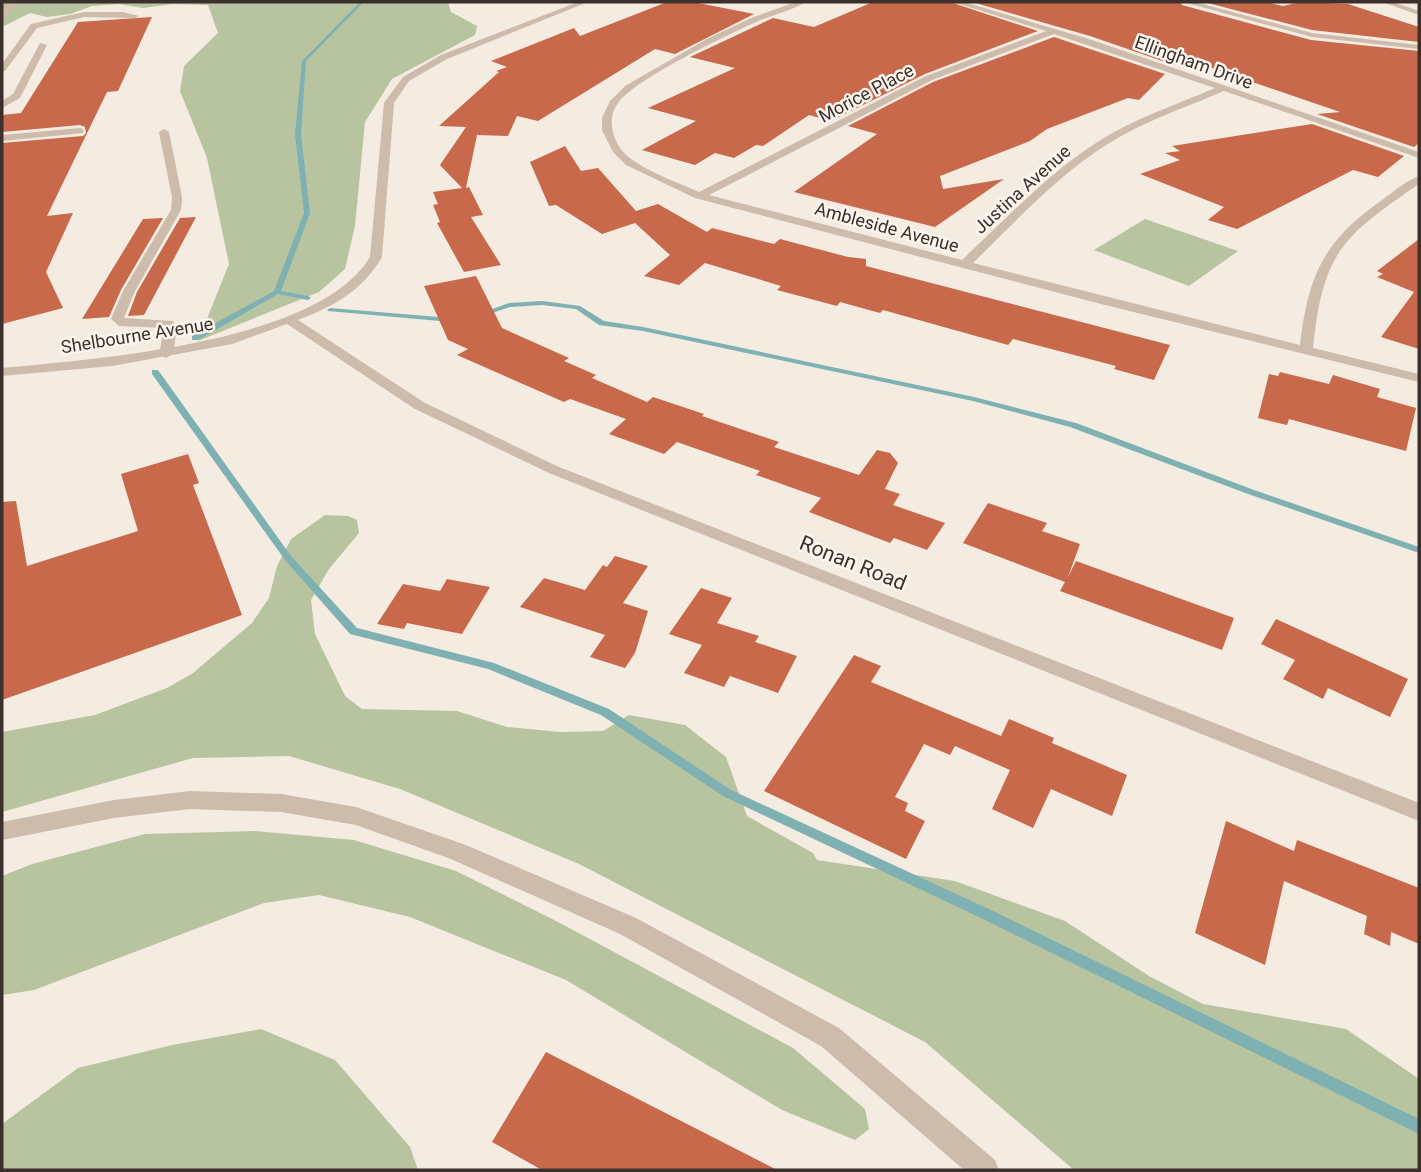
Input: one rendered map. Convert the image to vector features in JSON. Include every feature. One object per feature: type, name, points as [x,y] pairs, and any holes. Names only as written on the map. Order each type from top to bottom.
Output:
[{"type":"street","points":[[2,18],[15,2]]},
{"type":"street","name":"Shelbourne Avenue","points":[[2,372],[113,362],[232,340],[341,296],[366,274],[376,257],[389,103],[406,79],[443,57],[584,2]]},
{"type":"street","name":"Ambleside Avenue","points":[[802,2],[754,20],[708,42],[628,88],[612,103],[607,118],[607,130],[616,150],[630,163],[699,196],[1419,378]]},
{"type":"street","name":"Ellingham Drive","points":[[957,2],[1054,31],[1419,155]]},
{"type":"street","points":[[1187,2],[1312,35],[1419,47]]},
{"type":"street","points":[[1386,2],[1419,13]]},
{"type":"street","points":[[2,69],[34,26],[43,22],[67,18],[135,16]]},
{"type":"street","name":"Morice Place","points":[[699,196],[929,78],[1054,31]]},
{"type":"street","points":[[3,103],[17,96],[43,45]]},
{"type":"street","name":"Justina Avenue","points":[[964,265],[1070,166],[1093,149],[1221,89]]},
{"type":"street","points":[[2,138],[80,131]]},
{"type":"street","points":[[164,132],[177,197],[176,210],[129,291],[117,319],[130,325],[168,324],[171,328],[166,354]]},
{"type":"street","points":[[1306,350],[1312,296],[1324,262],[1353,225],[1419,178]]},
{"type":"street","name":"Ronan Road","points":[[288,319],[420,406],[481,438],[554,470],[1419,812]]},
{"type":"street","points":[[2,831],[114,809],[190,800],[281,803],[356,816],[458,852],[628,926],[830,1037],[985,1170]]},
{"type":"green space","points":[[2,2],[448,2],[451,12],[477,26],[475,35],[392,79],[365,122],[355,226],[345,269],[319,292],[198,341],[229,264],[207,158],[180,91],[184,66],[218,33],[208,5],[173,4],[143,8],[119,4],[92,6],[70,14],[47,17],[30,13],[2,27]]},
{"type":"green space","points":[[1145,219],[1238,251],[1189,286],[1094,250]]},
{"type":"green space","points":[[325,515],[348,516],[357,520],[359,533],[329,569],[311,600],[315,634],[345,696],[362,709],[457,711],[507,727],[560,732],[603,731],[629,715],[685,725],[726,757],[747,816],[813,853],[817,860],[955,881],[1065,921],[1149,976],[1203,1004],[1346,1029],[1419,1079],[1419,1170],[1074,1170],[925,1042],[579,864],[400,789],[289,756],[193,758],[2,812],[2,732],[95,715],[167,688],[193,673],[252,623],[269,598],[277,566],[291,539]]},
{"type":"green space","points":[[255,831],[354,840],[456,871],[560,923],[793,1048],[865,1109],[869,1129],[855,1140],[782,1110],[566,980],[410,917],[319,895],[264,903],[34,990],[2,995],[2,876],[32,864],[145,834]]},
{"type":"green space","points":[[261,1029],[335,1060],[410,1147],[418,1170],[2,1170],[2,1124],[78,1068],[172,1045]]},
{"type":"building","points":[[667,2],[693,2],[754,14],[675,54],[655,49],[538,121],[517,116],[508,136],[477,135],[466,188],[469,187],[483,215],[471,217],[501,265],[464,272],[437,223],[440,222],[433,205],[438,204],[433,192],[462,188],[440,165],[466,127],[439,126],[499,72],[496,71],[507,67],[491,61],[574,28],[580,36]]},
{"type":"building","points":[[873,2],[950,2],[1038,31],[925,74],[831,121],[809,115],[763,146],[756,145],[734,158],[715,153],[695,165],[642,150],[696,121],[648,108],[735,68],[690,57],[773,18],[814,27]]},
{"type":"building","points":[[972,2],[1180,2],[1182,5],[1311,40],[1419,51],[1419,143],[1414,147],[1317,114],[1340,112],[1200,64],[1181,59],[1174,65],[1090,36]]},
{"type":"building","points":[[1204,2],[1266,2],[1283,6],[1301,2],[1348,4],[1419,27],[1419,42],[1312,30]]},
{"type":"building","points":[[152,17],[118,91],[107,92],[47,216],[73,213],[46,272],[63,308],[2,324],[2,143],[83,136],[86,133],[85,127],[80,125],[2,132],[2,115],[21,113],[78,22]]},
{"type":"building","points":[[1054,37],[1165,74],[1139,100],[1128,98],[1047,129],[1030,141],[940,176],[943,189],[1004,179],[935,227],[794,192],[877,134],[848,126],[933,82]]},
{"type":"building","points":[[1312,124],[1404,156],[1378,177],[1353,170],[1237,229],[1208,220],[1224,207],[1140,174],[1180,160],[1165,153],[1180,151],[1172,146]]},
{"type":"building","points":[[565,146],[581,171],[598,168],[636,211],[658,204],[707,232],[712,228],[774,244],[780,239],[848,257],[866,259],[866,266],[1170,345],[1154,380],[1114,369],[1116,366],[1013,339],[1008,345],[883,310],[880,313],[840,302],[837,306],[777,290],[781,286],[705,263],[679,285],[644,276],[670,255],[635,223],[602,234],[556,205],[549,206],[530,162]]},
{"type":"building","points":[[196,217],[144,315],[128,316],[137,292],[180,218]]},
{"type":"building","points":[[163,218],[121,290],[109,317],[82,319],[143,219]]},
{"type":"building","points":[[1419,239],[1419,349],[1381,337],[1414,292],[1377,277],[1383,274],[1377,271]]},
{"type":"building","points":[[476,276],[502,328],[569,358],[564,361],[596,375],[592,378],[647,402],[653,397],[704,414],[702,416],[779,442],[774,447],[859,475],[877,450],[890,453],[898,463],[885,489],[900,494],[893,505],[945,523],[927,550],[894,538],[890,543],[809,512],[821,498],[756,475],[760,471],[677,442],[664,454],[609,434],[626,419],[570,399],[564,402],[457,355],[468,349],[448,340],[424,286]]},
{"type":"building","points":[[1280,372],[1329,384],[1333,375],[1380,389],[1377,397],[1416,408],[1406,451],[1289,419],[1287,425],[1258,418],[1269,374],[1278,376]]},
{"type":"building","points":[[188,454],[199,483],[193,485],[242,615],[2,700],[2,502],[16,501],[27,566],[138,531],[121,474]]},
{"type":"building","points":[[988,503],[1047,523],[1042,531],[1080,544],[1068,577],[1076,561],[1234,618],[1222,650],[1060,591],[1065,582],[963,543]]},
{"type":"building","points":[[615,556],[648,566],[623,603],[648,611],[635,653],[625,668],[590,657],[605,635],[520,607],[544,578],[585,590],[603,565],[607,567]]},
{"type":"building","points":[[447,579],[490,587],[462,634],[407,623],[404,629],[377,624],[403,584],[440,591]]},
{"type":"building","points":[[701,588],[732,598],[717,623],[759,636],[755,642],[797,656],[778,693],[730,676],[724,687],[684,673],[702,645],[669,634]]},
{"type":"building","points":[[1276,619],[1408,679],[1390,717],[1328,688],[1323,699],[1283,679],[1295,660],[1261,644]]},
{"type":"building","points":[[854,655],[881,666],[871,682],[1001,736],[1009,719],[1054,738],[1052,743],[1127,775],[1112,816],[1051,789],[1033,828],[992,809],[1010,770],[955,746],[950,755],[924,744],[895,797],[908,803],[905,811],[925,821],[906,859],[764,791]]},
{"type":"building","points":[[1226,821],[1294,851],[1297,840],[1419,888],[1419,944],[1391,932],[1390,946],[1364,934],[1367,916],[1284,881],[1265,965],[1195,933]]},
{"type":"building","points":[[546,1052],[777,1170],[542,1170],[492,1142]]},
{"type":"waterway","points":[[277,292],[307,213],[298,134],[304,61],[362,2]]},
{"type":"waterway","points":[[195,338],[277,292]]},
{"type":"waterway","points":[[277,292],[308,298]]},
{"type":"waterway","points":[[483,314],[509,305],[542,303],[578,307],[602,323],[643,329],[974,399],[1073,425],[1251,492],[1419,550]]},
{"type":"waterway","points":[[330,310],[451,320]]},
{"type":"waterway","points":[[155,372],[288,558],[354,631],[490,666],[605,712],[727,793],[986,914],[1419,1127]]}]
